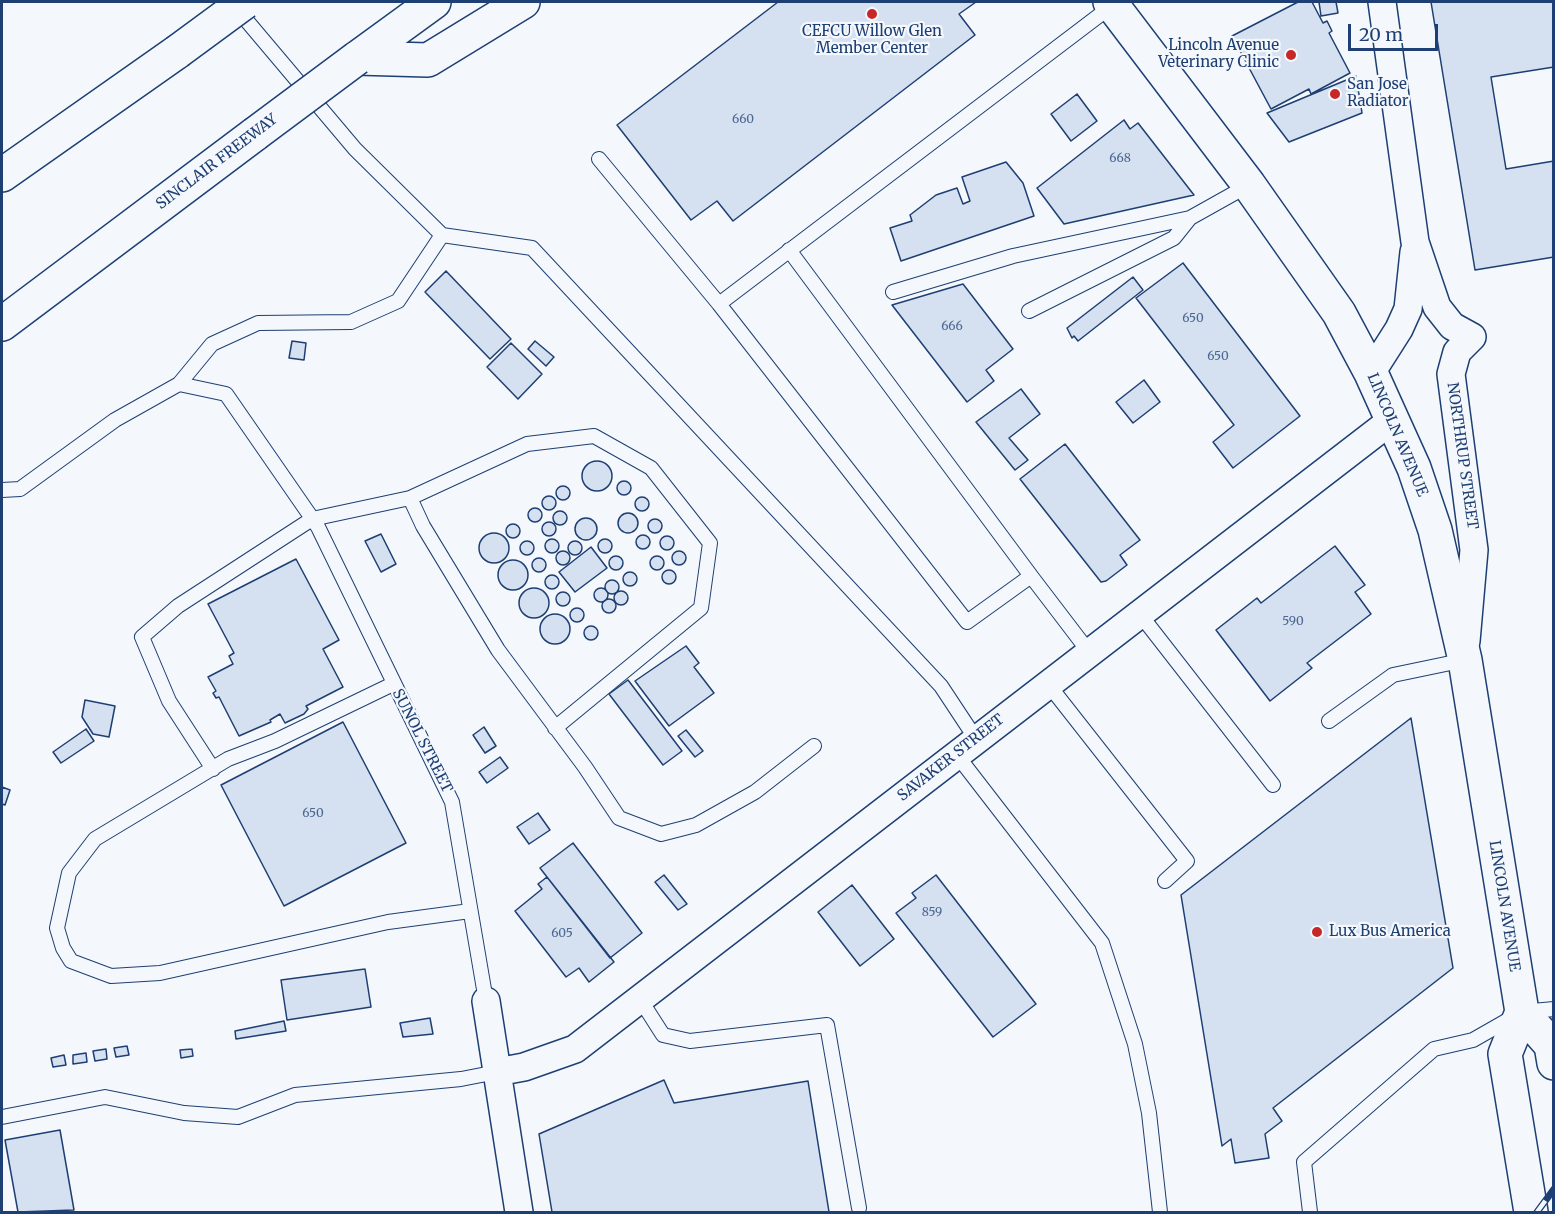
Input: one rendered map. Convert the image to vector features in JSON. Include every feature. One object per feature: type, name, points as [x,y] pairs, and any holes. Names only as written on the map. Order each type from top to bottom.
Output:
[{"type":"main road","points":[[2,175],[245,2]]},
{"type":"main road","name":"SINCLAIR FREEWAY","points":[[2,324],[434,2]]},
{"type":"main road","points":[[357,58],[428,60],[523,2]]},
{"type":"main road","name":"LINCOLN AVENUE","points":[[1112,3],[1248,185],[1339,313],[1371,373],[1414,468],[1435,530],[1465,660],[1522,1012]]},
{"type":"main road","points":[[1531,1212],[1505,1054],[1522,1012],[1551,1045],[1554,1063]]},
{"type":"street","name":"NORTHRUP STREET","points":[[1382,2],[1415,242],[1437,307],[1452,326],[1472,337],[1457,352],[1450,374],[1474,550],[1465,660]]},
{"type":"street","name":"NORTHRUP STREET","points":[[1371,373],[1399,329],[1408,309],[1415,242]]},
{"type":"street","name":"SAVAKER STREET","points":[[497,1072],[524,1067],[575,1049],[1392,420]]},
{"type":"street","name":"SUNOL STREET","points":[[486,1001],[519,1212]]},
{"type":"lane","points":[[230,2],[355,150],[442,235],[532,248],[941,686],[966,747],[1102,943],[1135,1044],[1149,1113],[1160,1212]]},
{"type":"lane","points":[[719,304],[1112,3]]},
{"type":"lane","points":[[599,159],[719,304],[967,622],[1031,576]]},
{"type":"lane","points":[[893,292],[1013,256],[1190,218],[1248,185]]},
{"type":"lane","points":[[1029,311],[1174,238],[1190,218]]},
{"type":"lane","points":[[2,490],[20,489],[116,420],[179,384],[212,344],[258,323],[351,322],[398,301],[442,235]]},
{"type":"lane","points":[[789,250],[1089,652]]},
{"type":"lane","name":"SUNOL STREET","points":[[179,384],[226,394],[312,519],[452,802],[486,1001]]},
{"type":"lane","points":[[213,769],[169,701],[142,637],[178,606],[312,519],[410,498],[528,444],[594,436],[651,468],[710,543],[701,608],[555,728]]},
{"type":"lane","points":[[410,498],[423,526],[498,650],[619,818],[661,834],[696,825],[755,792],[814,746]]},
{"type":"lane","points":[[1139,613],[1273,785]]},
{"type":"lane","points":[[1329,721],[1393,675],[1465,660]]},
{"type":"lane","points":[[393,684],[213,769],[95,839],[69,873],[57,928],[71,961],[111,976],[160,974],[388,922],[471,911]]},
{"type":"lane","points":[[1048,684],[1187,861],[1165,881]]},
{"type":"lane","points":[[640,999],[663,1035],[690,1041],[827,1025],[859,1208]]},
{"type":"lane","points":[[1310,1212],[1304,1162],[1434,1049],[1473,1040],[1522,1012],[1554,1009]]},
{"type":"lane","points":[[2,1117],[105,1097],[184,1113],[238,1117],[295,1095],[461,1079],[497,1072]]},
{"type":"building","points":[[778,2],[976,2],[959,14],[975,35],[733,221],[717,201],[691,220],[617,125]]},
{"type":"building","name":"Lincoln Avenue Veterinary Clinic","points":[[1298,2],[1312,2],[1323,23],[1327,21],[1332,31],[1329,33],[1350,73],[1311,94],[1309,89],[1271,109],[1232,36]]},
{"type":"building","points":[[1319,2],[1336,2],[1338,13],[1321,16]]},
{"type":"building","points":[[1431,2],[1554,2],[1554,67],[1491,77],[1506,169],[1554,161],[1554,257],[1475,270]]},
{"type":"building","name":"San Jose Radiator","points":[[1356,76],[1362,113],[1289,142],[1267,113]]},
{"type":"building","points":[[1077,94],[1097,121],[1071,141],[1051,114]]},
{"type":"building","points":[[1124,120],[1130,129],[1138,123],[1194,195],[1064,224],[1037,188]]},
{"type":"building","points":[[1006,162],[1023,183],[1034,216],[901,261],[890,228],[912,221],[910,215],[936,195],[957,188],[963,204],[970,201],[962,177]]},
{"type":"building","points":[[1183,263],[1300,416],[1233,468],[1213,442],[1234,425],[1136,298]]},
{"type":"building","points":[[446,271],[511,339],[490,359],[425,292]]},
{"type":"building","points":[[1133,277],[1143,290],[1078,341],[1074,336],[1072,338],[1067,328]]},
{"type":"building","points":[[963,284],[1013,349],[986,370],[994,381],[967,402],[892,305]]},
{"type":"building","points":[[292,341],[306,343],[304,360],[289,358]]},
{"type":"building","points":[[535,341],[554,357],[546,366],[528,349]]},
{"type":"building","points":[[511,343],[542,374],[518,399],[487,367]]},
{"type":"building","points":[[1144,380],[1160,402],[1133,423],[1116,402]]},
{"type":"building","points":[[1021,389],[1040,414],[1009,438],[1028,460],[1015,470],[976,422]]},
{"type":"building","points":[[1065,444],[1140,540],[1120,555],[1127,565],[1106,581],[1101,582],[1020,479]]},
{"type":"building","points":[[597,461],[608,465],[612,476],[608,487],[597,491],[586,487],[582,476],[586,465]]},
{"type":"building","points":[[621,481],[627,481],[631,488],[627,495],[621,495],[617,491],[617,485]]},
{"type":"building","points":[[560,486],[566,486],[570,493],[566,500],[560,500],[556,496],[556,490]]},
{"type":"building","points":[[546,496],[552,496],[556,503],[552,510],[546,510],[542,506],[542,500]]},
{"type":"building","points":[[639,497],[645,497],[649,504],[645,511],[639,511],[635,507],[635,501]]},
{"type":"building","points":[[532,508],[538,508],[542,515],[538,522],[532,522],[528,518],[528,512]]},
{"type":"building","points":[[557,511],[563,511],[567,518],[563,525],[557,525],[553,521],[553,515]]},
{"type":"building","points":[[628,513],[635,516],[638,523],[635,530],[628,533],[621,530],[618,523],[621,516]]},
{"type":"building","points":[[582,518],[590,518],[597,525],[597,533],[590,540],[582,540],[575,533],[575,525]]},
{"type":"building","points":[[652,519],[658,519],[662,526],[658,533],[652,533],[648,529],[648,523]]},
{"type":"building","points":[[546,522],[552,522],[556,529],[552,536],[546,536],[542,532],[542,526]]},
{"type":"building","points":[[510,524],[516,524],[520,531],[516,538],[510,538],[506,534],[506,528]]},
{"type":"building","points":[[494,533],[500,534],[508,542],[508,554],[500,562],[494,563],[488,562],[480,554],[479,548],[480,542],[488,534]]},
{"type":"building","points":[[381,534],[396,564],[381,572],[365,541]]},
{"type":"building","points":[[640,535],[646,535],[650,542],[646,549],[640,549],[636,545],[636,539]]},
{"type":"building","points":[[664,536],[670,536],[674,543],[670,550],[664,550],[660,546],[660,540]]},
{"type":"building","points":[[549,539],[555,539],[559,546],[555,553],[549,553],[545,549],[545,543]]},
{"type":"building","points":[[602,539],[608,539],[612,546],[608,553],[602,553],[598,549],[598,543]]},
{"type":"building","points":[[524,541],[530,541],[534,548],[530,555],[524,555],[520,551],[520,545]]},
{"type":"building","points":[[572,541],[578,541],[582,548],[578,555],[572,555],[568,551],[568,545]]},
{"type":"building","points":[[1335,546],[1365,585],[1355,592],[1371,614],[1307,663],[1312,668],[1270,701],[1216,630],[1257,598],[1261,603]]},
{"type":"building","points":[[591,547],[607,568],[575,592],[559,572]]},
{"type":"building","points":[[560,551],[566,551],[570,558],[566,565],[560,565],[556,561],[556,555]]},
{"type":"building","points":[[676,551],[682,551],[686,558],[682,565],[676,565],[672,561],[672,555]]},
{"type":"building","points":[[613,556],[619,556],[623,563],[619,570],[613,570],[609,566],[609,560]]},
{"type":"building","points":[[654,556],[660,556],[664,563],[660,570],[654,570],[650,566],[650,560]]},
{"type":"building","points":[[536,558],[542,558],[546,565],[542,572],[536,572],[532,568],[532,562]]},
{"type":"building","points":[[296,559],[339,640],[323,649],[343,687],[306,706],[308,709],[304,714],[285,723],[280,714],[270,720],[271,722],[239,736],[219,697],[216,698],[213,693],[216,691],[208,677],[233,664],[229,656],[234,653],[208,604]]},
{"type":"building","points":[[513,560],[519,561],[527,569],[527,581],[519,589],[513,590],[507,589],[499,581],[498,575],[499,569],[507,561]]},
{"type":"building","points":[[666,570],[672,570],[676,577],[672,584],[666,584],[662,580],[662,574]]},
{"type":"building","points":[[627,572],[633,572],[637,579],[633,586],[627,586],[623,582],[623,576]]},
{"type":"building","points":[[549,575],[555,575],[559,582],[555,589],[549,589],[545,585],[545,579]]},
{"type":"building","points":[[612,580],[617,582],[619,587],[617,592],[612,594],[607,592],[605,587],[607,582]]},
{"type":"building","points":[[534,588],[544,593],[549,603],[544,613],[534,618],[524,613],[519,603],[524,593]]},
{"type":"building","points":[[601,588],[606,590],[608,595],[606,600],[601,602],[596,600],[594,595],[596,590]]},
{"type":"building","points":[[621,591],[626,593],[628,598],[626,603],[621,605],[616,603],[614,598],[616,593]]},
{"type":"building","points":[[560,592],[566,592],[570,599],[566,606],[560,606],[556,602],[556,596]]},
{"type":"building","points":[[609,599],[614,601],[616,606],[614,611],[609,613],[604,611],[602,606],[604,601]]},
{"type":"building","points":[[574,608],[580,608],[584,615],[580,622],[574,622],[570,618],[570,612]]},
{"type":"building","points":[[555,614],[565,619],[570,629],[565,639],[555,644],[545,639],[540,629],[545,619]]},
{"type":"building","points":[[588,626],[594,626],[598,633],[594,640],[588,640],[584,636],[584,630]]},
{"type":"building","points":[[686,646],[699,663],[694,667],[714,693],[669,726],[635,681]]},
{"type":"building","points":[[628,680],[682,751],[663,765],[609,694]]},
{"type":"building","points":[[85,700],[115,706],[109,737],[93,734],[82,717]]},
{"type":"building","name":"Lux Bus America","points":[[1411,718],[1453,968],[1273,1108],[1282,1121],[1265,1134],[1269,1158],[1235,1163],[1231,1139],[1222,1146],[1181,895]]},
{"type":"building","points":[[343,722],[406,843],[284,906],[221,785]]},
{"type":"building","points":[[484,727],[496,746],[485,753],[473,735]]},
{"type":"building","points":[[86,729],[94,741],[61,763],[53,752]]},
{"type":"building","points":[[686,730],[703,751],[695,757],[678,736]]},
{"type":"building","points":[[500,757],[508,768],[487,783],[479,772]]},
{"type":"building","points":[[2,787],[10,790],[5,805],[2,804]]},
{"type":"building","points":[[538,813],[550,830],[529,844],[517,827]]},
{"type":"building","points":[[573,843],[642,933],[610,958],[540,868]]},
{"type":"building","points":[[664,875],[687,904],[678,910],[655,882]]},
{"type":"building","points":[[936,875],[1036,1004],[993,1037],[896,913],[916,898],[912,893]]},
{"type":"building","points":[[547,877],[614,962],[589,982],[579,968],[566,977],[515,911],[542,889],[538,884]]},
{"type":"building","points":[[852,885],[894,939],[860,966],[818,912]]},
{"type":"building","points":[[365,969],[371,1007],[287,1020],[281,980]]},
{"type":"building","points":[[430,1018],[433,1034],[403,1037],[400,1023]]},
{"type":"building","points":[[284,1021],[286,1031],[236,1039],[235,1031]]},
{"type":"building","points":[[127,1046],[129,1055],[116,1057],[114,1048]]},
{"type":"building","points":[[106,1049],[107,1059],[95,1061],[93,1051]]},
{"type":"building","points":[[192,1049],[193,1056],[181,1058],[180,1050]]},
{"type":"building","points":[[86,1053],[87,1062],[73,1064],[73,1055]]},
{"type":"building","points":[[64,1055],[66,1065],[53,1067],[51,1058]]},
{"type":"building","points":[[664,1080],[674,1103],[808,1081],[829,1212],[552,1212],[539,1134]]},
{"type":"building","points":[[60,1130],[74,1210],[18,1212],[5,1140]]},
{"type":"railway","points":[[1537,1212],[1554,1189]]},
{"type":"place","name":"CEFCU Willow Glen Member Center","points":[[872,14]]},
{"type":"place","name":"Lincoln Avenue Veterinary Clinic","points":[[1291,55]]},
{"type":"place","name":"San Jose Radiator","points":[[1335,94]]},
{"type":"place","name":"Lux Bus America","points":[[1317,932]]}]
